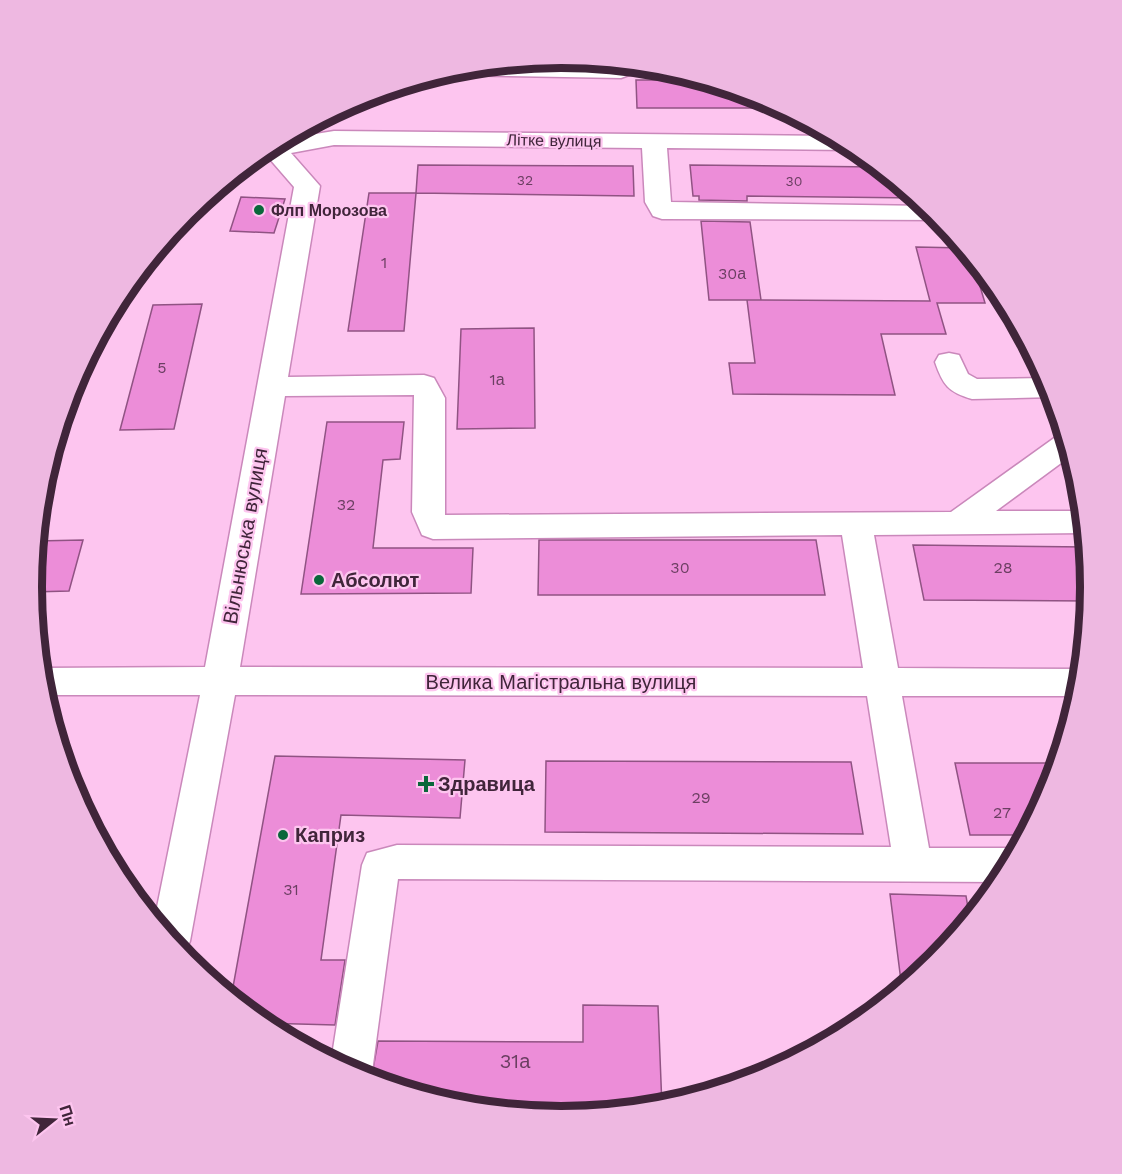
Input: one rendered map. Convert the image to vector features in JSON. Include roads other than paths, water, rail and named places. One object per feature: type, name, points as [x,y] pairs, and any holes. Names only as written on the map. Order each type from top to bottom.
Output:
[{"type":"street","points":[[524,69],[617,71]]},
{"type":"street","name":"Літке вулиця","points":[[290,145],[334,138],[828,143]]},
{"type":"street","points":[[654,141],[657,202],[662,211],[921,214]]},
{"type":"street","name":"Вільнюська вулиця","points":[[172,930],[220,682],[307,186],[275,154]]},
{"type":"street","points":[[949,362],[956,380],[972,389],[1040,388]]},
{"type":"street","points":[[272,387],[424,385],[430,398],[428,512],[433,527],[1076,522]]},
{"type":"street","points":[[958,523],[1061,448]]},
{"type":"street","points":[[856,523],[913,864]]},
{"type":"street","name":"Велика Магістральна вулиця","points":[[51,681],[1071,682]]},
{"type":"street","points":[[352,1062],[381,865],[398,862],[913,864],[998,867]]},
{"type":"place","name":"Флп Морозова","points":[[259,210]]},
{"type":"place","name":"Абсолют","points":[[319,580]]},
{"type":"place","name":"Здравица","points":[[426,784]]},
{"type":"place","name":"Каприз","points":[[283,835]]}]
